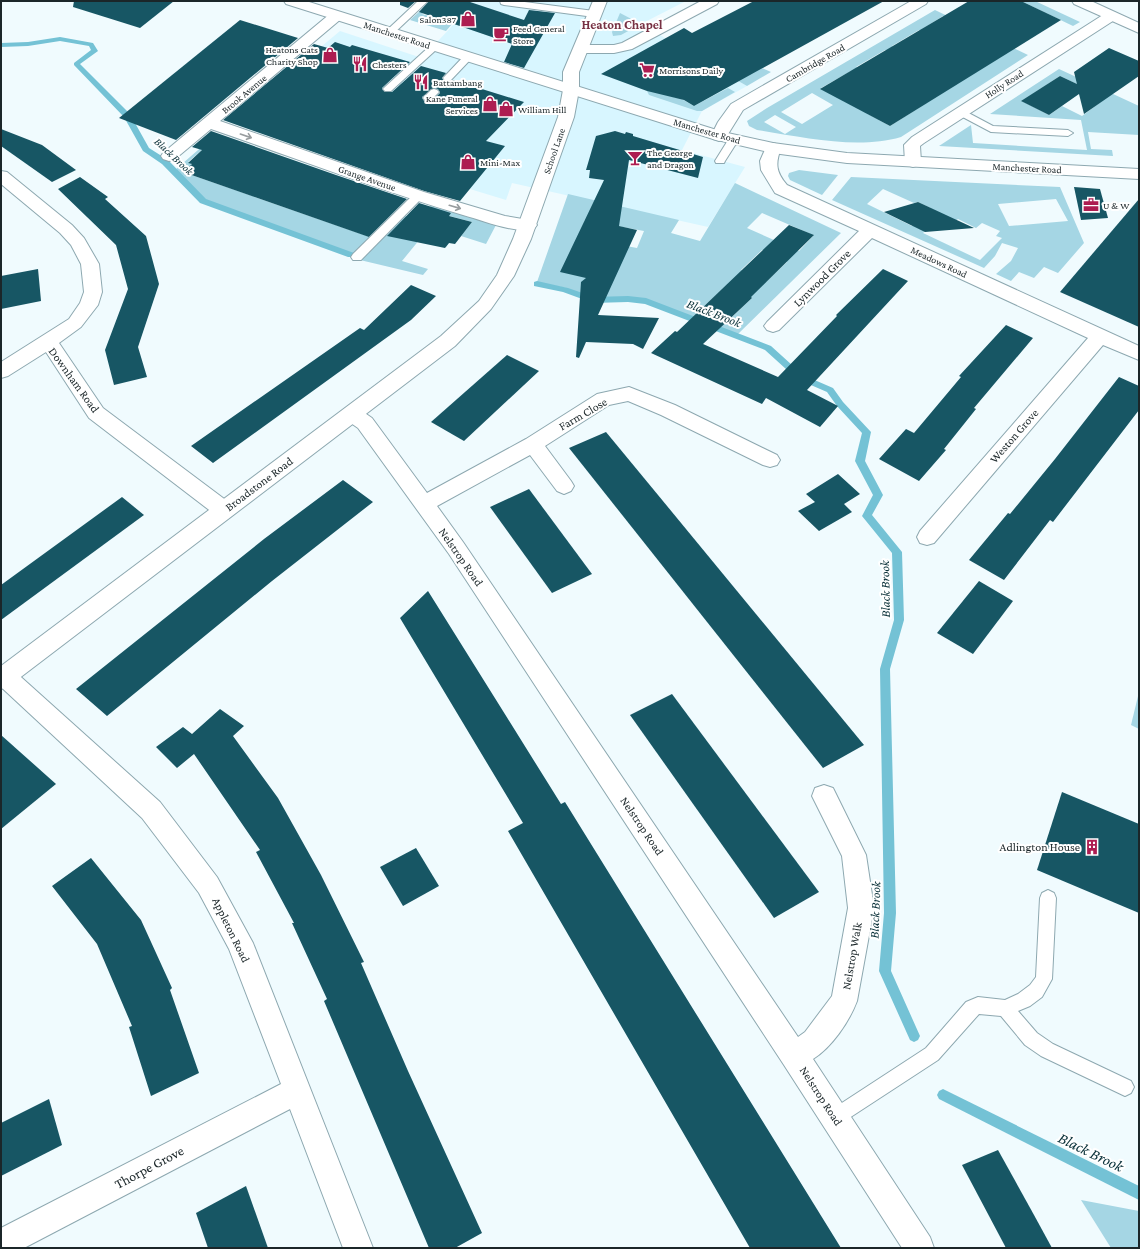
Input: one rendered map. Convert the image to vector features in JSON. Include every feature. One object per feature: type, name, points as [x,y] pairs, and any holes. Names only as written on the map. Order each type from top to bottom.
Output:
[{"type":"main road","name":"Manchester Road","points":[[291,1],[570,90],[727,137],[774,148],[847,158],[1139,174]]},
{"type":"main road","points":[[581,50],[614,49],[626,46],[712,1]]},
{"type":"main road","name":"Cambridge Road","points":[[727,137],[726,122],[738,107],[921,1]]},
{"type":"main road","points":[[1079,1],[1139,29]]},
{"type":"main road","name":"School Lane","points":[[505,276],[528,225],[566,117],[571,72],[597,7]]},
{"type":"main road","name":"Brook Avenue","points":[[169,156],[336,16]]},
{"type":"main road","name":"Holly Road","points":[[913,162],[912,145],[1111,16]]},
{"type":"main road","name":"Grange Avenue","points":[[209,123],[418,196],[504,221],[528,225]]},
{"type":"main road","name":"Meadows Road","points":[[774,148],[767,162],[770,175],[781,189],[1139,354]]},
{"type":"main road","name":"Downham Road","points":[[2,178],[66,229],[78,242],[90,264],[92,292],[89,305],[75,324],[46,343],[53,348],[96,413],[224,510]]},
{"type":"main road","name":"Lynwood Grove","points":[[773,326],[870,230]]},
{"type":"main road","name":"Broadstone Road","points":[[2,677],[448,340],[485,305],[505,276]]},
{"type":"main road","name":"Weston Grove","points":[[927,537],[1100,336]]},
{"type":"main road","points":[[1,371],[46,343]]},
{"type":"main road","name":"Farm Close","points":[[424,504],[532,444],[604,399],[629,394],[668,410],[770,460]]},
{"type":"main road","name":"Nelstrop Road","points":[[352,414],[365,423],[424,504],[498,611],[794,1055],[919,1248]]},
{"type":"main road","points":[[532,444],[564,486]]},
{"type":"main road","name":"Appleton Road","points":[[2,677],[151,810],[208,885],[240,943],[358,1248]]},
{"type":"main road","name":"Nelstrop Walk","points":[[794,1055],[814,1042],[844,1002],[861,908],[854,855],[824,796]]},
{"type":"main road","name":"Thorpe Grove","points":[[1,1244],[297,1090]]},
{"type":"lane","points":[[388,33],[423,1]]},
{"type":"lane","points":[[504,2],[597,7]]},
{"type":"lane","points":[[388,89],[434,47]]},
{"type":"lane","points":[[448,78],[467,58]]},
{"type":"lane","points":[[961,112],[991,129],[1068,133]]},
{"type":"lane","points":[[720,161],[727,137]]},
{"type":"lane","points":[[356,257],[418,196]]},
{"type":"lane","points":[[834,1118],[932,1054],[972,1008],[978,1005],[1004,1008],[1024,1000],[1036,991],[1044,979],[1048,898]]},
{"type":"lane","points":[[1004,1008],[1031,1039],[1047,1050],[1125,1087]]},
{"type":"shaded area","points":[[431,1],[436,2],[422,14],[447,21],[455,1],[472,1],[446,31],[410,20]]},
{"type":"shaded area","points":[[472,1],[686,1],[641,24],[747,86],[702,111],[682,150],[745,167],[708,227],[512,183],[506,200],[424,175],[285,77],[340,31],[422,58],[454,24]]},
{"type":"shaded area","points":[[1021,1],[1035,1],[1080,22],[1073,26]]},
{"type":"shaded area","points":[[935,10],[1028,55],[901,137],[884,141],[848,142],[811,139],[757,130],[749,126],[747,121]],"holes":[[[943,16],[963,25],[943,37],[924,28]],[[919,30],[939,39],[892,47]],[[885,50],[905,60],[877,78],[856,67]],[[851,71],[871,81],[821,89]],[[812,93],[833,105],[802,124],[781,112]],[[920,107],[890,126],[868,114]],[[775,115],[796,127],[785,134],[764,122]]]},
{"type":"shaded area","points":[[620,13],[641,24],[621,35],[613,36],[612,32]]},
{"type":"shaded area","points":[[696,57],[762,68],[771,72],[747,86]]},
{"type":"shaded area","points":[[1059,69],[1139,106],[1139,135],[1088,132],[1091,149],[1112,150],[1113,156],[939,146],[971,125],[973,143],[1087,150],[1081,120],[990,114]],"holes":[[[1060,76],[1089,90],[1102,101],[1082,116],[1062,106],[1049,115],[1022,101]]]},
{"type":"shaded area","points":[[654,87],[663,94],[678,97],[694,106],[728,88],[735,92],[702,111],[697,111],[649,95],[647,91]]},
{"type":"shaded area","points":[[213,137],[209,144],[188,162],[192,164],[183,172],[370,237],[354,254],[204,200],[175,170]]},
{"type":"shaded area","points":[[799,170],[838,175],[822,195],[790,180],[788,176],[789,173]]},
{"type":"shaded area","points":[[851,177],[1060,187],[1084,243],[1058,273],[1044,267],[1034,278],[1019,272],[1011,281],[996,274],[1011,261],[1018,248],[1002,243],[995,256],[984,268],[832,200]],"holes":[[[883,189],[914,203],[918,202],[930,208],[912,226],[867,204]],[[1056,199],[1068,221],[1009,226],[998,204]],[[940,217],[953,223],[958,219],[976,228],[982,223],[1000,231],[996,236],[1002,238],[980,260],[923,233]]]},
{"type":"shaded area","points":[[735,183],[841,233],[737,335],[647,300],[628,298],[594,299],[566,288],[537,282],[568,194],[679,220],[671,233],[700,241]],"holes":[[[762,213],[813,236],[799,251],[747,228]],[[585,220],[644,231],[637,248],[578,237]],[[762,250],[787,262],[766,282],[741,270]],[[727,285],[752,298],[730,319],[704,306]]]},
{"type":"shaded area","points":[[431,206],[496,225],[486,244],[461,236],[472,222],[446,215],[449,243],[446,247],[420,239],[402,261],[428,269],[423,275],[360,260],[405,216],[417,220]]},
{"type":"shaded area","points":[[1139,692],[1139,729],[1131,725]]},
{"type":"shaded area","points":[[1081,1200],[1139,1211],[1139,1248],[1111,1248]]},
{"type":"building","points":[[74,1],[174,1],[140,28],[73,7]]},
{"type":"building","points":[[400,1],[416,1],[408,8],[400,5]]},
{"type":"building","points":[[429,1],[467,1],[524,20],[529,10],[555,13],[524,68],[504,62],[512,44],[419,12]]},
{"type":"building","points":[[754,1],[884,1],[694,106],[684,100],[647,91],[601,74],[684,28],[692,33]]},
{"type":"building","points":[[969,1],[1021,1],[1061,20],[890,126],[820,89]]},
{"type":"building","points":[[240,20],[298,38],[176,140],[119,118]]},
{"type":"building","points":[[335,42],[350,47],[352,45],[410,62],[382,88],[385,92],[392,92],[421,66],[446,73],[442,78],[445,82],[453,80],[524,102],[486,141],[505,146],[460,201],[424,191],[223,120],[314,44],[328,48]],"holes":[[[434,88],[438,89],[440,93],[432,101],[424,101],[422,97]]]},
{"type":"building","points":[[1109,48],[1139,61],[1139,76],[1084,114],[1079,94],[1049,115],[1021,101],[1060,76],[1077,84],[1074,72]]},
{"type":"building","points":[[1,129],[42,145],[76,170],[52,182],[1,146]]},
{"type":"building","points":[[211,131],[407,199],[369,237],[183,172],[192,164],[188,163],[202,150],[192,147]]},
{"type":"building","points":[[615,131],[625,134],[626,132],[633,134],[633,136],[703,157],[698,178],[629,160],[619,226],[637,230],[598,315],[659,318],[643,349],[633,344],[586,342],[579,358],[576,357],[581,282],[586,278],[560,272],[604,180],[589,178],[590,170],[586,170],[596,136]]},
{"type":"building","points":[[80,177],[108,197],[105,199],[146,236],[159,284],[138,347],[147,377],[114,385],[105,350],[128,289],[116,245],[58,189]]},
{"type":"building","name":"U & W","points":[[1074,187],[1100,189],[1108,218],[1081,220]]},
{"type":"building","points":[[1139,199],[1139,327],[1060,292]]},
{"type":"building","points":[[918,202],[974,228],[925,232],[884,212]]},
{"type":"building","points":[[419,203],[451,213],[449,216],[472,222],[455,244],[449,243],[445,248],[387,236]]},
{"type":"building","points":[[789,225],[814,235],[751,297],[752,298],[703,344],[778,377],[837,316],[836,315],[883,269],[908,281],[807,390],[838,406],[820,427],[766,398],[762,404],[651,353],[675,331],[677,332]]},
{"type":"building","points":[[38,269],[41,301],[1,309],[1,276]]},
{"type":"building","points":[[411,285],[436,296],[411,320],[213,463],[191,446],[360,328],[364,330]]},
{"type":"building","points":[[1006,325],[1033,338],[974,408],[976,409],[944,449],[946,450],[919,481],[879,459],[906,429],[914,433],[961,377],[959,376]]},
{"type":"building","points":[[507,355],[539,371],[464,441],[431,422]]},
{"type":"building","points":[[1119,377],[1139,386],[1139,410],[1053,522],[1050,520],[1004,580],[969,560],[1008,513],[1010,514]]},
{"type":"building","points":[[606,432],[864,745],[823,768],[569,448]]},
{"type":"building","points":[[838,474],[860,494],[844,504],[852,512],[819,531],[798,511],[815,502],[806,494]]},
{"type":"building","points":[[343,480],[373,502],[272,581],[107,716],[76,689],[264,539]]},
{"type":"building","points":[[529,489],[592,574],[552,593],[490,507]]},
{"type":"building","points":[[122,497],[144,515],[1,620],[1,585]]},
{"type":"building","points":[[979,581],[1013,601],[973,654],[937,633]]},
{"type":"building","points":[[428,591],[561,804],[565,802],[841,1248],[750,1248],[508,831],[523,823],[400,618]]},
{"type":"building","points":[[672,694],[819,892],[774,918],[630,715]]},
{"type":"building","points":[[220,709],[244,726],[233,736],[278,798],[321,875],[364,962],[361,963],[408,1071],[482,1233],[455,1248],[429,1248],[324,1001],[327,999],[292,923],[294,923],[256,852],[260,850],[194,754],[177,768],[156,747],[183,727],[192,734]]},
{"type":"building","points":[[1,735],[56,784],[1,829]]},
{"type":"building","name":"Adlington House","points":[[1062,792],[1139,824],[1139,913],[1037,870]]},
{"type":"building","points":[[416,848],[439,886],[403,906],[380,867]]},
{"type":"building","points":[[91,858],[141,920],[172,988],[170,990],[199,1073],[151,1096],[129,1027],[132,1026],[97,944],[52,886]]},
{"type":"building","points":[[49,1099],[62,1145],[1,1176],[1,1123]]},
{"type":"building","points":[[998,1150],[1052,1248],[1006,1248],[962,1165]]},
{"type":"building","points":[[246,1186],[268,1248],[208,1248],[196,1213]]},
{"type":"waterway","name":"Black Brook","points":[[1,45],[28,44],[60,39],[91,44],[95,51],[76,64],[127,116],[146,149],[165,162],[203,201],[351,255]]},
{"type":"waterway","name":"Black Brook","points":[[537,284],[565,290],[593,300],[628,299],[646,301],[768,348],[800,377],[830,390],[840,404],[867,432],[860,461],[878,495],[867,516],[897,552],[899,620],[885,669],[890,913],[885,971],[914,1036]]},
{"type":"waterway","name":"Black Brook","points":[[943,1095],[1139,1193]]},
{"type":"place","name":"Salon387","points":[[468,19]]},
{"type":"place","name":"Feed General Store","points":[[501,34]]},
{"type":"place","name":"Heatons Cats Charity Shop","points":[[330,55]]},
{"type":"place","name":"Chesters","points":[[360,64]]},
{"type":"place","name":"Morrisons Daily","points":[[647,70]]},
{"type":"place","name":"Battambang","points":[[421,82]]},
{"type":"place","name":"Kane Funeral Services","points":[[490,104]]},
{"type":"place","name":"William Hill","points":[[506,109]]},
{"type":"place","name":"The George and Dragon","points":[[635,158]]},
{"type":"place","name":"Mini-Max","points":[[468,162]]},
{"type":"place","name":"U & W","points":[[1091,205]]},
{"type":"place","name":"Adlington House","points":[[1092,847]]},
{"type":"district","name":"Heaton Chapel","points":[[622,24]]}]
